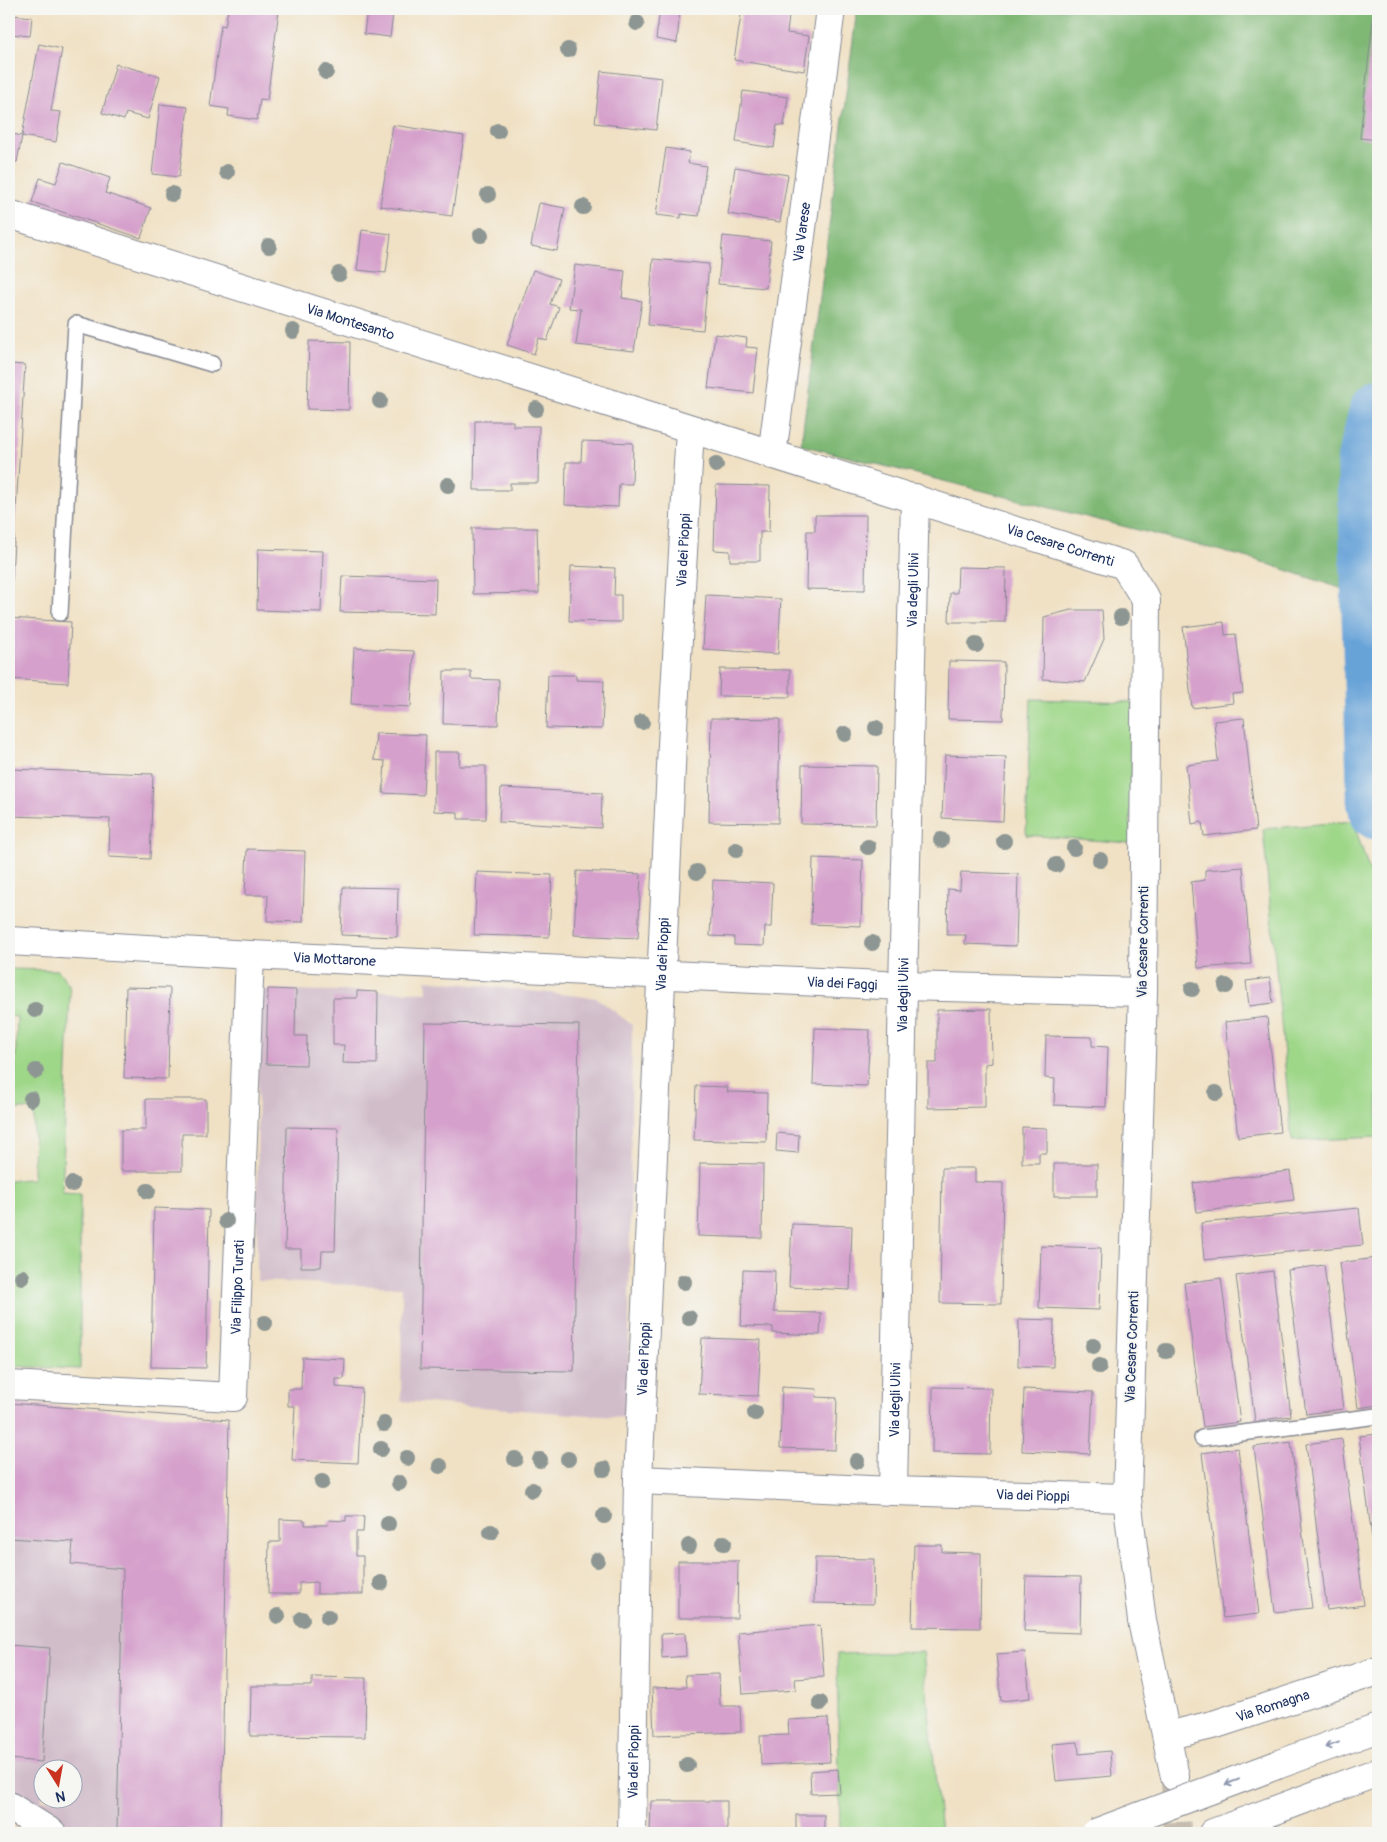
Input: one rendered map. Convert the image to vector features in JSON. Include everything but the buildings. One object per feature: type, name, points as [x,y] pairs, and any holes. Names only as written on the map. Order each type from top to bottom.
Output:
[{"type":"main road","name":"Via Varese","points":[[772,455],[831,9]]},
{"type":"main road","name":"Via Montesanto","points":[[9,214],[690,429]]},
{"type":"main road","name":"Via Cesare Correnti","points":[[690,429],[1124,565],[1146,600],[1143,992],[1127,1498],[1142,1620],[1175,1776]]},
{"type":"main road","name":"Via dei Pioppi","points":[[632,1833],[638,1480],[672,745],[690,429]]},
{"type":"main road","name":"Via degli Ulivi","points":[[893,1491],[915,498]]},
{"type":"main road","name":"Via Mottarone","points":[[9,941],[662,974]]},
{"type":"main road","name":"Via Filippo Turati","points":[[9,1384],[234,1397],[250,954]]},
{"type":"main road","name":"Via dei Faggi","points":[[662,974],[903,986],[1143,992]]},
{"type":"main road","name":"Via dei Pioppi","points":[[638,1480],[893,1491],[1127,1498]]},
{"type":"main road","name":"Via Romagna","points":[[1167,1736],[1216,1724],[1378,1671]]},
{"type":"main road","points":[[1096,1833],[1378,1728]]},
{"type":"main road","points":[[1213,1833],[1378,1772]]},
{"type":"main road","points":[[9,1806],[52,1833]]},
{"type":"lane","points":[[60,613],[76,324],[212,364]]},
{"type":"lane","points":[[1202,1438],[1378,1416]]},
{"type":"shaded area","points":[[426,980],[597,998],[632,1025],[628,1418],[401,1401],[402,1287],[257,1281],[258,990],[427,992]]},
{"type":"shaded area","points":[[9,1403],[229,1420],[221,1833],[79,1833],[40,1810],[82,1810],[82,1760],[32,1760],[32,1805],[9,1792]]},
{"type":"green space","points":[[857,9],[1378,9],[1378,452],[1354,452],[1358,594],[1253,559],[801,445]]},
{"type":"green space","points":[[1031,699],[1133,702],[1130,843],[1026,835]]},
{"type":"green space","points":[[1353,821],[1378,897],[1378,1137],[1292,1141],[1263,829]]},
{"type":"green space","points":[[9,969],[58,970],[69,985],[62,1193],[80,1194],[80,1369],[9,1366],[9,1180],[33,1179],[34,1109],[14,1109],[17,1017],[9,1016]]},
{"type":"green space","points":[[923,1652],[941,1833],[840,1833],[837,1654]]},
{"type":"waterway","points":[[1378,411],[1366,459],[1376,802],[1378,811]]},
{"type":"tunnel","points":[[1175,1780],[1177,1833]]}]
